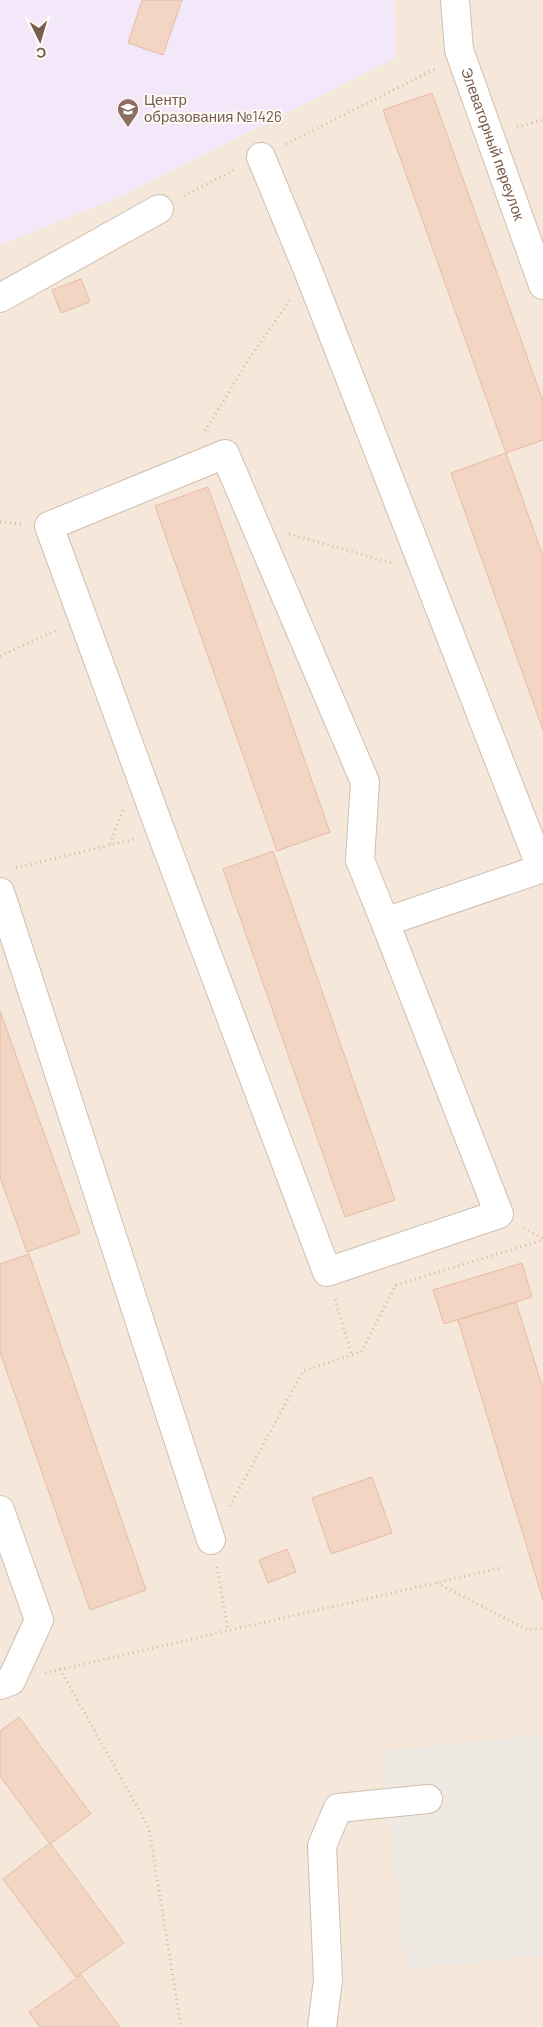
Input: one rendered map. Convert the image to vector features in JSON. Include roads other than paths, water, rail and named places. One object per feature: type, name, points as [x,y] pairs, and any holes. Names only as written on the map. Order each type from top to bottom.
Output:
[{"type":"street","name":"Элеваторный переулок","points":[[454,0],[459,50],[543,285]]},
{"type":"street","points":[[261,156],[309,273],[542,868],[385,922]]},
{"type":"street","points":[[0,298],[159,209]]},
{"type":"street","points":[[225,454],[365,782],[360,860],[385,922],[499,1214],[327,1272],[168,850],[49,526],[225,454]]},
{"type":"street","points":[[4,881],[212,1540]]},
{"type":"street","points":[[0,1510],[39,1620],[5,1683]]},
{"type":"street","points":[[322,2027],[328,1980],[322,1846],[338,1808],[428,1799]]},
{"type":"place","name":"Центр образования №1426","points":[[128,128]]}]
